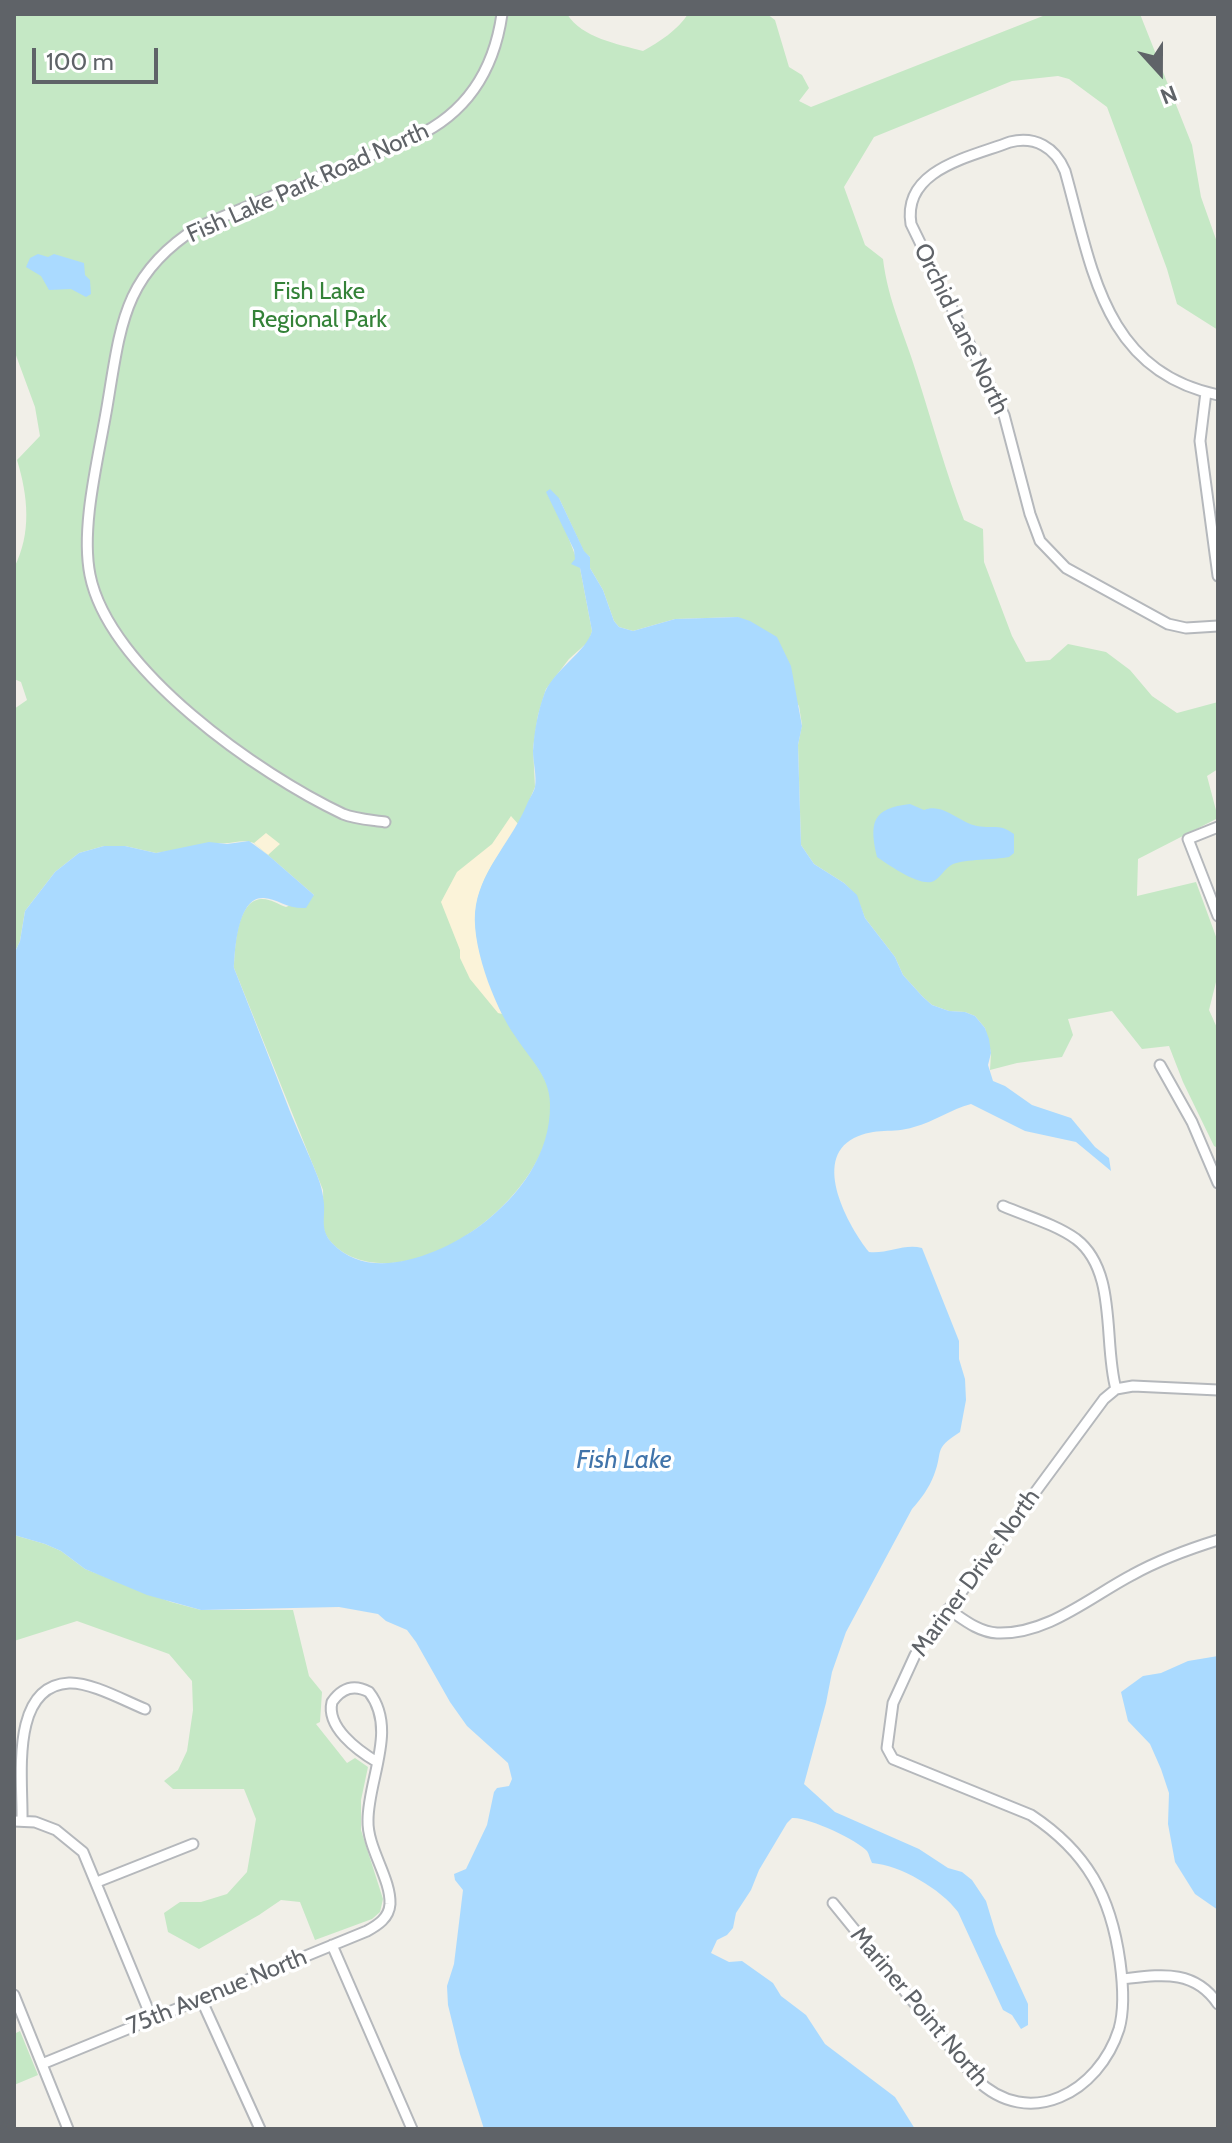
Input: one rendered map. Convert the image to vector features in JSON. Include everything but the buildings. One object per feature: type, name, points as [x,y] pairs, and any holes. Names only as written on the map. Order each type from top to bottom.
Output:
[{"type":"street","name":"Fish Lake Park Road North","points":[[385,822],[346,815],[286,780],[230,744],[158,683],[120,641],[95,595],[88,558],[90,514],[120,332],[130,300],[148,269],[167,249],[206,223],[415,137],[441,123],[467,100],[481,81],[497,41],[502,14]]},
{"type":"street","name":"Orchid Lane North","points":[[1206,392],[1180,384],[1150,366],[1123,335],[1101,292],[1061,161],[1046,145],[1021,139],[941,169],[924,180],[913,197],[911,224],[999,403],[1034,527],[1047,550],[1076,574],[1168,624],[1186,628],[1218,626]]},
{"type":"street","points":[[1218,395],[1206,392],[1200,441],[1218,576]]},
{"type":"street","points":[[1218,827],[1188,839],[1218,916]]},
{"type":"street","points":[[1160,1065],[1192,1122],[1218,1183]]},
{"type":"street","points":[[1003,1206],[1075,1238],[1094,1258],[1103,1287],[1116,1389],[1133,1386],[1218,1390]]},
{"type":"street","name":"Mariner Drive North","points":[[1116,1389],[1104,1399],[927,1636],[903,1677],[893,1703],[888,1752],[893,1759],[1031,1815],[1068,1844],[1096,1881],[1107,1904],[1115,1926],[1122,1979]]},
{"type":"street","points":[[948,1609],[971,1625],[994,1633],[1031,1628],[1069,1612],[1134,1573],[1218,1540]]},
{"type":"street","points":[[145,1709],[84,1685],[70,1683],[57,1685],[36,1699],[25,1719],[18,1821],[45,1825],[65,1835],[83,1852],[152,2019]]},
{"type":"street","points":[[353,1687],[369,1692],[377,1707],[381,1739],[377,1762],[354,1745],[332,1716],[332,1702],[346,1689],[353,1687]]},
{"type":"street","name":"75th Avenue North","points":[[42,2064],[375,1927],[388,1913],[390,1900],[368,1825],[368,1803],[377,1762]]},
{"type":"street","points":[[97,1882],[193,1844]]},
{"type":"street","name":"Mariner Point North","points":[[833,1903],[976,2079],[987,2090],[1012,2103],[1048,2101],[1061,2096],[1091,2075],[1108,2053],[1120,2027],[1122,1979]]},
{"type":"street","points":[[332,1945],[412,2129]]},
{"type":"street","points":[[1122,1979],[1160,1975],[1186,1977],[1209,1991],[1218,2004]]},
{"type":"street","points":[[14,1995],[68,2129]]},
{"type":"street","points":[[201,1999],[260,2129]]},
{"type":"green space","name":"Fish Lake Regional Park","points":[[14,14],[567,14],[591,34],[643,51],[662,40],[688,14],[767,14],[775,20],[789,67],[802,75],[809,88],[799,101],[811,107],[1048,14],[1140,14],[1192,145],[1201,197],[1218,245],[1218,330],[1177,304],[1107,107],[1069,79],[1058,76],[1012,81],[874,137],[844,187],[865,245],[883,259],[893,305],[957,502],[964,520],[983,529],[984,562],[1012,636],[1026,662],[1050,660],[1068,644],[1106,652],[1130,670],[1152,696],[1177,713],[1218,702],[1218,769],[1207,776],[1218,818],[1138,859],[1137,896],[1196,882],[1218,942],[1218,974],[1209,1010],[1218,1030],[1218,1148],[1214,1146],[1183,1082],[1169,1046],[1142,1049],[1112,1011],[1068,1019],[1073,1035],[1062,1057],[990,1070],[991,1053],[985,1028],[975,1016],[932,1005],[923,997],[903,975],[895,957],[865,918],[856,895],[844,883],[814,864],[801,845],[798,745],[802,725],[799,706],[738,617],[675,619],[633,631],[619,627],[590,568],[590,557],[584,552],[559,498],[564,526],[580,568],[592,631],[589,641],[569,659],[546,689],[533,748],[535,787],[519,825],[533,1060],[550,1093],[550,1126],[537,1160],[516,1192],[487,1220],[454,1243],[419,1258],[384,1263],[352,1257],[327,1237],[323,1223],[323,1190],[234,968],[238,928],[246,908],[261,899],[286,907],[314,895],[254,843],[219,843],[156,853],[125,846],[104,846],[79,853],[55,872],[25,911],[20,941],[14,954],[14,709],[27,700],[21,682],[14,679],[14,568],[26,528],[24,487],[17,460],[40,436],[35,407],[14,350]]},
{"type":"green space","points":[[14,1535],[45,1544],[61,1551],[85,1569],[171,1602],[201,1610],[293,1610],[309,1676],[322,1692],[320,1722],[316,1724],[347,1763],[355,1758],[368,1767],[361,1800],[361,1830],[383,1899],[380,1912],[372,1919],[315,1940],[300,1902],[281,1900],[199,1949],[168,1932],[164,1913],[180,1902],[201,1902],[227,1894],[247,1872],[256,1819],[244,1789],[173,1789],[164,1781],[178,1770],[187,1751],[193,1710],[192,1681],[169,1654],[77,1621],[14,1641]]},
{"type":"green space","points":[[20,2031],[38,2075],[14,2085],[14,2034]]},
{"type":"sand","points":[[511,816],[519,825],[484,880],[475,920],[480,952],[502,1014],[470,979],[441,902],[457,872],[492,844]]},
{"type":"sand","points":[[266,833],[280,844],[268,855],[254,843]]},
{"type":"water","points":[[38,254],[48,257],[54,254],[84,263],[91,294],[86,297],[71,289],[49,290],[41,276],[26,267],[30,258]]},
{"type":"water","name":"Fish Lake","points":[[550,489],[559,498],[584,551],[590,557],[590,568],[619,627],[633,631],[675,619],[738,617],[777,637],[791,666],[802,726],[798,745],[801,845],[814,864],[857,895],[865,918],[895,957],[903,975],[923,997],[932,1005],[975,1016],[985,1028],[991,1053],[988,1065],[993,1081],[1032,1105],[1071,1118],[1095,1147],[1109,1158],[1111,1171],[1076,1142],[1025,1131],[971,1104],[914,1127],[854,1138],[841,1148],[835,1162],[838,1194],[844,1211],[869,1252],[922,1248],[959,1341],[966,1400],[960,1432],[942,1447],[930,1484],[912,1509],[846,1632],[832,1672],[804,1784],[835,1812],[919,1849],[972,1880],[986,1901],[996,1934],[1028,2004],[1028,2025],[1021,2029],[1012,2015],[1003,2010],[951,1903],[907,1873],[872,1863],[862,1846],[843,1835],[799,1818],[792,1818],[787,1823],[736,1913],[733,1928],[717,1940],[711,1953],[729,1962],[742,1961],[773,1983],[781,1996],[806,2015],[825,2044],[895,2097],[915,2129],[484,2129],[448,2005],[447,1986],[454,1964],[463,1890],[454,1874],[466,1869],[487,1825],[494,1792],[497,1788],[509,1786],[512,1779],[508,1763],[467,1726],[450,1702],[407,1630],[378,1614],[339,1607],[201,1610],[147,1595],[85,1569],[61,1551],[14,1535],[14,954],[20,941],[25,911],[55,872],[79,853],[104,846],[125,846],[156,853],[209,842],[227,844],[249,841],[314,895],[306,908],[264,898],[248,906],[239,926],[234,968],[320,1182],[326,1234],[348,1255],[366,1262],[386,1263],[407,1260],[447,1246],[495,1214],[520,1187],[539,1157],[549,1122],[549,1094],[543,1076],[507,1023],[492,991],[480,954],[475,920],[476,905],[485,878],[534,789],[534,736],[545,692],[584,646],[592,631],[580,568],[571,564],[575,559],[574,550],[546,492]]},
{"type":"water","points":[[910,804],[924,810],[944,810],[977,826],[1000,827],[1009,831],[1014,834],[1014,853],[1009,857],[953,864],[934,881],[913,879],[877,857],[873,835],[876,819],[881,814],[888,809]]},
{"type":"water","points":[[1218,1656],[1218,1910],[1195,1894],[1175,1862],[1168,1824],[1169,1793],[1150,1744],[1128,1721],[1121,1692],[1143,1676],[1161,1673],[1188,1661]]}]
